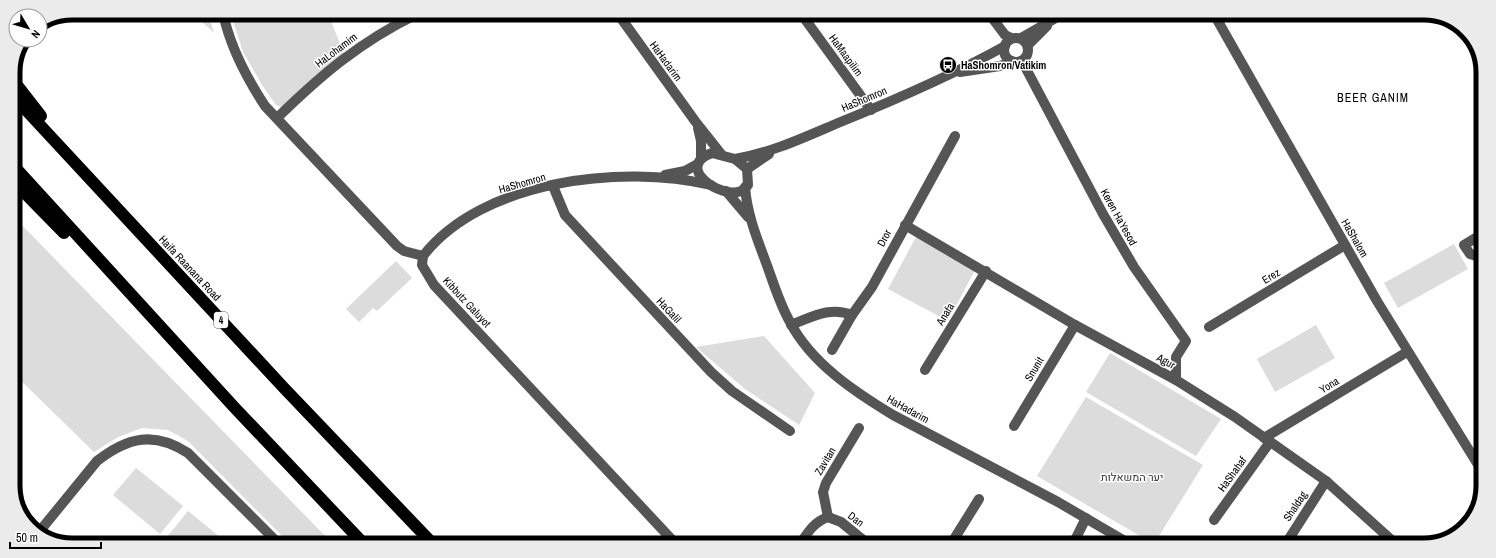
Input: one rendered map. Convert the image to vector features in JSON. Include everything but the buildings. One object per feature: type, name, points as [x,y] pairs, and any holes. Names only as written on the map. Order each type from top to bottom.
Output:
[{"type":"highway","points":[[20,89],[88,178]]},
{"type":"highway","name":"Haifa Raanana Road","points":[[20,104],[88,178],[427,538]]},
{"type":"highway","points":[[20,174],[234,407]]},
{"type":"highway","points":[[20,188],[234,407],[359,538]]},
{"type":"street","points":[[225,20],[234,50],[248,80],[265,106],[397,246],[404,250],[423,256]]},
{"type":"street","name":"HaLohamim","points":[[277,118],[335,65],[378,35],[406,20]]},
{"type":"street","name":"HaHadarim","points":[[622,20],[695,121],[722,155]]},
{"type":"street","name":"HaMaapilim","points":[[806,20],[871,110]]},
{"type":"street","points":[[994,20],[1005,35],[1016,42],[1005,55],[1017,61]]},
{"type":"street","name":"HaShomron","points":[[735,159],[783,146],[871,110],[1016,42],[1052,20]]},
{"type":"street","name":"HaShalom","points":[[1217,20],[1407,352],[1476,462]]},
{"type":"street","name":"HaShomron","points":[[954,72],[981,70],[1017,61],[1027,56],[1016,42]]},
{"type":"street","name":"Keren HaYesod","points":[[1017,61],[1103,214],[1147,287],[1186,341],[1176,357],[1176,380]]},
{"type":"street","name":"HaHadarim","points":[[695,121],[701,141],[700,161]]},
{"type":"street","name":"Dror","points":[[832,350],[852,315],[872,287],[955,136]]},
{"type":"street","name":"HaShomron","points":[[747,169],[783,146]]},
{"type":"street","points":[[712,153],[735,159],[747,169],[748,185],[740,192],[726,191],[710,185],[699,175],[700,161],[712,153]]},
{"type":"street","name":"HaShomron","points":[[645,178],[675,173],[700,161]]},
{"type":"street","name":"HaShomron","points":[[423,256],[434,241],[477,211],[523,192],[591,177],[693,181],[710,185]]},
{"type":"street","name":"HaGalil","points":[[553,186],[565,215],[711,372],[732,391],[790,431]]},
{"type":"street","name":"HaHadarim","points":[[745,187],[750,220],[784,311],[791,326],[820,361],[868,400],[893,415],[1086,518],[1120,538]]},
{"type":"street","name":"HaHadarim","points":[[726,191],[739,204],[750,220]]},
{"type":"street","name":"Agur","points":[[905,225],[986,271],[1075,325],[1176,380],[1235,417],[1326,481],[1389,538]]},
{"type":"street","points":[[1476,238],[1464,245],[1470,254],[1476,256]]},
{"type":"street","name":"Erez","points":[[1210,327],[1345,245]]},
{"type":"street","name":"Kibbutz Galuyot","points":[[423,256],[422,264],[434,285],[670,538]]},
{"type":"street","name":"Anafa","points":[[925,370],[986,271]]},
{"type":"street","points":[[791,326],[824,313],[841,311],[852,315]]},
{"type":"street","name":"Snunit","points":[[1014,426],[1075,325]]},
{"type":"street","name":"Yona","points":[[1267,440],[1407,352]]},
{"type":"street","name":"Zavitan","points":[[828,517],[823,492],[826,483],[859,428]]},
{"type":"street","points":[[42,528],[98,461],[109,452],[128,443],[144,439],[159,440],[175,444],[188,453],[272,538]]},
{"type":"street","name":"HaShahaf","points":[[1214,520],[1267,440]]},
{"type":"street","name":"Shaldag","points":[[1289,538],[1326,481]]},
{"type":"street","points":[[955,538],[979,499]]},
{"type":"street","points":[[804,538],[818,520],[828,517]]},
{"type":"street","name":"Dan","points":[[828,517],[841,522],[861,538]]},
{"type":"street","points":[[1076,538],[1086,518]]},
{"type":"green space","points":[[200,20],[210,20],[214,33]]},
{"type":"green space","points":[[233,20],[330,20],[345,56],[281,107],[276,105],[262,85],[243,52]]},
{"type":"green space","points":[[20,223],[327,538],[284,538],[188,441],[168,430],[142,428],[118,437],[94,452],[20,380]]},
{"type":"green space","points":[[916,237],[975,270],[948,321],[888,289]]},
{"type":"green space","points":[[1454,244],[1468,269],[1398,308],[1384,283]]},
{"type":"green space","points":[[396,261],[412,278],[377,311],[373,308],[359,322],[346,309]]},
{"type":"green space","points":[[1316,325],[1335,358],[1275,392],[1257,359]]},
{"type":"green space","points":[[764,336],[815,393],[799,425],[745,389],[696,347]]},
{"type":"green space","points":[[1110,353],[1221,419],[1196,456],[1086,392]]},
{"type":"green space","name":"יער המשאלות","points":[[1086,397],[1203,465],[1158,538],[1144,538],[1037,476]]},
{"type":"green space","points":[[136,468],[183,506],[160,534],[113,495]]},
{"type":"green space","points":[[188,511],[221,538],[166,538]]},
{"type":"place","name":"HaShomron/Vatikim","points":[[948,65]]},
{"type":"district","name":"BEER GANIM","points":[[1373,98]]}]
